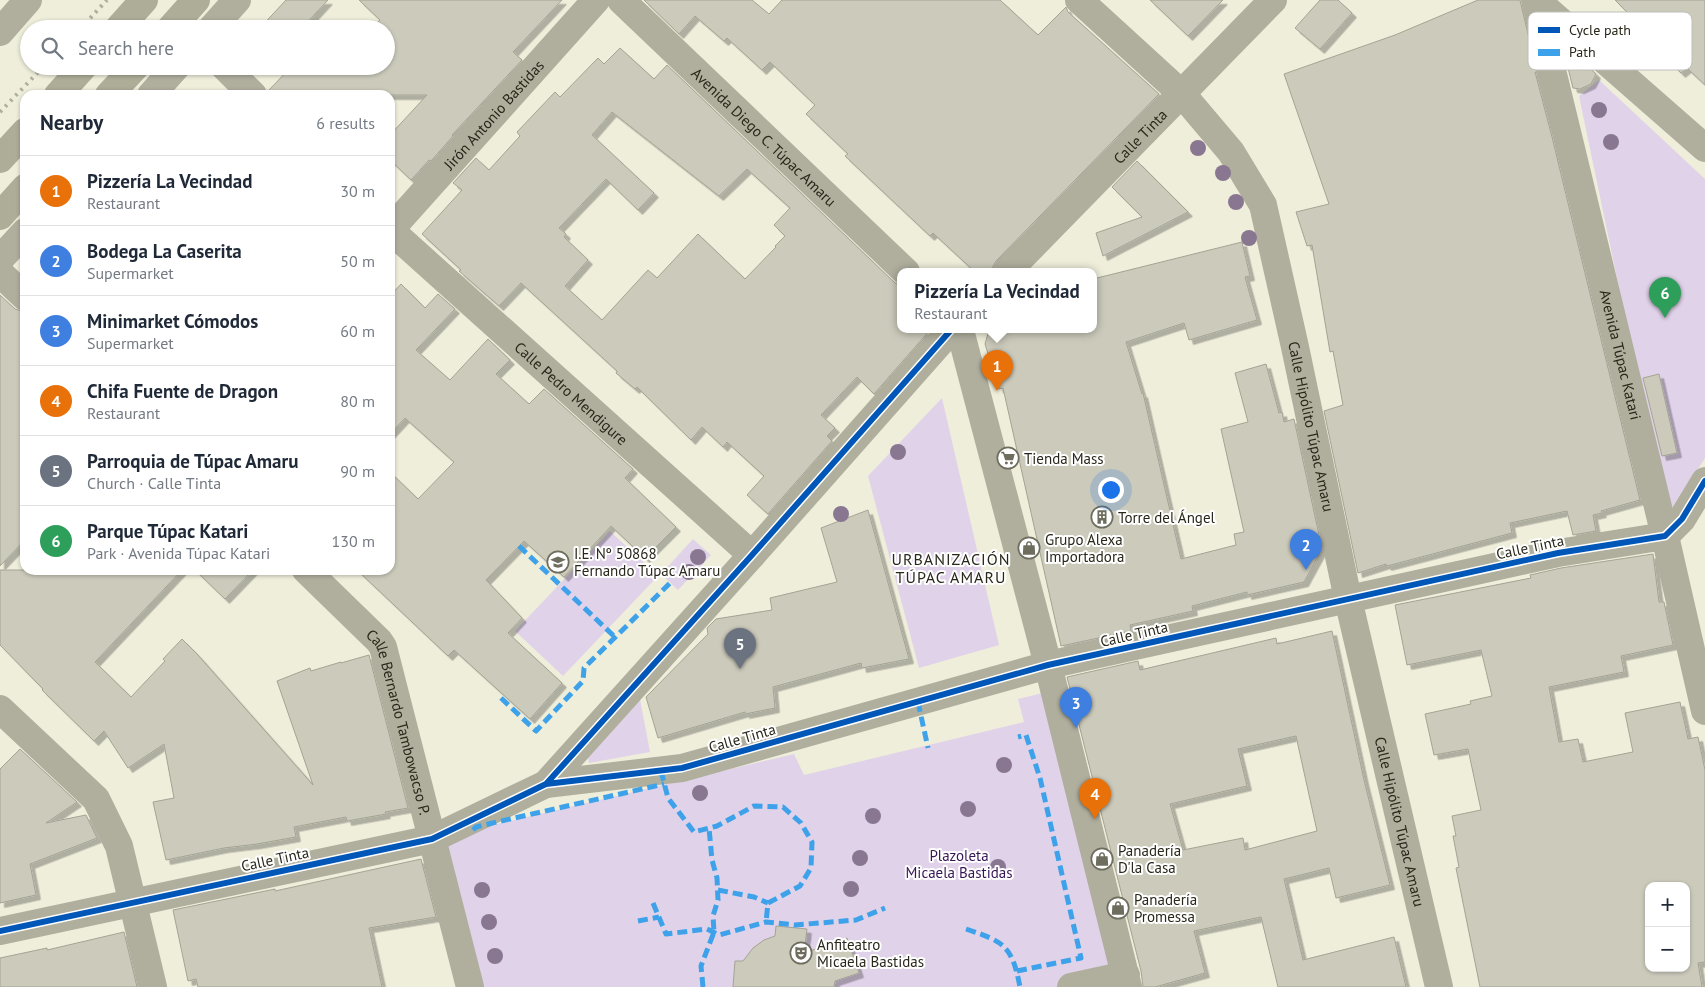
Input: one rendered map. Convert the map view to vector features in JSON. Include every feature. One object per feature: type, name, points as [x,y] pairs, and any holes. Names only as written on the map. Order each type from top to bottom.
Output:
[{"type":"highway","points":[[126,20],[144,0]]},
{"type":"highway","points":[[178,20],[196,0]]},
{"type":"highway","points":[[62,90],[76,75]]},
{"type":"highway","points":[[114,90],[128,75]]},
{"type":"highway","points":[[0,159],[20,137]]},
{"type":"highway","points":[[0,216],[20,194]]},
{"type":"street","points":[[0,32],[28,0]]},
{"type":"street","points":[[219,20],[237,0]]},
{"type":"street","name":"Jirón Antonio Bastidas","points":[[395,224],[596,0]]},
{"type":"street","name":"Avenida Diego C. Túpac Amaru","points":[[622,0],[902,268]]},
{"type":"street","name":"Calle Hipólito Túpac Amaru","points":[[1079,0],[1182,94],[1231,152],[1263,205],[1348,599],[1439,987]]},
{"type":"street","name":"Calle Tinta","points":[[1011,268],[1273,0]]},
{"type":"street","points":[[1536,0],[1550,12]]},
{"type":"street","name":"Avenida Túpac Katari","points":[[1553,70],[1705,711]]},
{"type":"street","points":[[1616,70],[1705,148]]},
{"type":"street","points":[[155,90],[169,75]]},
{"type":"street","points":[[233,75],[248,90]]},
{"type":"street","name":"Calle Pedro Mendigure","points":[[395,234],[752,555]]},
{"type":"street","points":[[0,259],[20,237]]},
{"type":"street","points":[[0,273],[20,292]]},
{"type":"street","name":"Calle Tinta","points":[[546,784],[948,333]]},
{"type":"street","points":[[961,333],[1048,666],[1127,981],[1071,987]]},
{"type":"street","points":[[1665,536],[1682,519],[1705,481]]},
{"type":"street","name":"Calle Tinta","points":[[0,931],[432,839],[546,784],[682,768],[1048,666],[1558,553],[1665,536]]},
{"type":"street","name":"Calle Bernardo Tambowacso P.","points":[[311,575],[383,647],[470,987]]},
{"type":"street","points":[[0,710],[96,799],[119,846],[153,987]]},
{"type":"green space","points":[[1599,80],[1705,179],[1705,458],[1667,518],[1579,96]]},
{"type":"green space","points":[[942,398],[999,645],[919,668],[868,476]]},
{"type":"green space","points":[[610,531],[658,576],[563,676],[515,631]]},
{"type":"green space","points":[[693,539],[711,555],[678,590],[661,574]]},
{"type":"green space","name":"Plazoleta Micaela Bastidas","points":[[1047,692],[1112,977],[1059,987],[477,987],[441,840],[489,826],[794,754],[804,775],[1024,722],[1018,699]]},
{"type":"green space","points":[[640,699],[650,752],[589,763],[588,758]]},
{"type":"building","points":[[286,0],[328,0],[309,20],[267,20]]},
{"type":"building","points":[[359,0],[562,0],[513,52],[522,60],[452,135],[431,161],[429,160],[411,180],[395,165],[395,130],[427,95],[395,95],[395,90],[269,90],[283,75],[395,75],[395,20],[380,20]]},
{"type":"building","points":[[644,0],[752,0],[769,14],[782,0],[1000,0],[1038,35],[1066,7],[1068,12],[1159,94],[996,261],[992,268],[971,268],[933,233],[930,236],[845,156],[848,154],[806,114],[815,105],[770,62],[762,70],[727,38],[724,41],[695,16],[679,34]]},
{"type":"building","points":[[1150,0],[1223,0],[1188,36]]},
{"type":"building","points":[[1320,0],[1338,0],[1352,13],[1320,49],[1295,28]]},
{"type":"building","points":[[1478,0],[1520,0],[1528,34],[1528,70],[1536,70],[1537,73],[1535,72],[1640,500],[1593,515],[1596,531],[1573,535],[1567,511],[1510,523],[1512,533],[1387,566],[1386,564],[1358,573],[1324,411],[1343,405],[1333,351],[1330,352],[1312,245],[1307,246],[1296,212],[1329,204],[1284,74],[1395,35]]},
{"type":"building","points":[[1615,0],[1705,0],[1705,85],[1689,70],[1692,70],[1692,12],[1627,12]]},
{"type":"building","points":[[620,48],[654,79],[667,65],[897,284],[897,333],[927,333],[874,394],[857,377],[821,415],[835,428],[827,436],[832,441],[768,514],[747,495],[764,476],[727,442],[723,447],[702,427],[691,440],[637,387],[635,389],[616,373],[617,371],[521,283],[499,306],[459,271],[461,270],[422,234],[462,190],[453,183],[476,158],[489,170],[520,136],[517,132],[555,92],[560,97],[598,58],[604,64]],"holes":[[[612,112],[719,196],[747,169],[790,208],[774,225],[785,236],[745,279],[698,234],[657,278],[648,270],[602,320],[565,286],[588,260],[564,237],[566,234],[559,228],[606,179],[638,210],[654,193],[592,135]]]},
{"type":"building","points":[[1568,70],[1592,70],[1596,74],[1591,84],[1580,89],[1573,88]]},
{"type":"building","points":[[1137,161],[1188,212],[1103,256],[1096,233],[1142,217],[1112,187]]},
{"type":"building","points":[[1242,242],[1250,276],[1245,277],[1257,320],[1189,340],[1184,323],[1126,342],[1143,393],[1181,559],[1236,545],[1234,534],[1244,532],[1221,429],[1248,422],[1235,373],[1266,364],[1279,413],[1282,412],[1284,422],[1294,419],[1322,549],[1304,582],[1247,595],[1247,592],[1192,606],[1193,611],[1130,625],[1131,631],[1061,646],[1003,388],[999,389],[985,344],[988,333],[1097,333],[1097,278]]},
{"type":"building","points":[[401,284],[425,308],[438,294],[455,309],[416,350],[450,380],[488,339],[510,360],[496,374],[529,404],[544,389],[633,469],[625,478],[676,527],[645,558],[611,526],[564,577],[524,541],[486,580],[522,618],[508,633],[562,683],[530,719],[454,650],[448,656],[362,575],[395,575],[395,477],[418,499],[454,462],[405,418],[395,429],[395,291]]},
{"type":"building","points":[[0,295],[15,309],[20,310],[20,545],[0,566]]},
{"type":"building","points":[[1659,374],[1677,453],[1662,456],[1643,378]]},
{"type":"building","points":[[868,510],[909,659],[862,668],[861,663],[773,687],[775,708],[745,714],[745,712],[658,738],[646,697],[708,634],[707,628],[716,619],[772,610],[770,598],[837,582],[821,528]]},
{"type":"building","points":[[1653,554],[1659,602],[1664,602],[1673,645],[1621,656],[1624,672],[1549,687],[1559,742],[1578,739],[1583,762],[1633,752],[1625,713],[1680,702],[1688,739],[1698,737],[1705,770],[1705,962],[1698,963],[1702,987],[1480,987],[1456,868],[1459,867],[1453,836],[1456,836],[1452,816],[1481,810],[1468,749],[1434,755],[1425,714],[1471,704],[1470,701],[1492,696],[1481,650],[1407,665],[1395,605],[1531,578],[1530,575],[1561,568]]},
{"type":"building","points":[[0,570],[20,570],[20,575],[177,575],[95,662],[131,697],[165,661],[163,659],[182,639],[313,785],[277,681],[310,668],[311,671],[369,655],[408,808],[347,821],[346,817],[294,827],[296,837],[224,848],[166,860],[153,802],[174,798],[164,744],[128,768],[104,731],[94,741],[0,645]]},
{"type":"building","points":[[200,575],[248,575],[225,599]]},
{"type":"building","points":[[1332,631],[1364,780],[1390,885],[1336,898],[1329,868],[1284,879],[1303,960],[1394,937],[1406,987],[1278,987],[1261,917],[1194,931],[1205,973],[1155,987],[1143,987],[1141,971],[1067,677],[1138,661],[1140,670],[1276,638],[1277,644]],"holes":[[[1296,736],[1317,831],[1245,850],[1243,838],[1183,850],[1170,804],[1247,786],[1238,749]]]},
{"type":"building","points":[[20,749],[77,802],[46,823],[86,815],[97,838],[30,864],[36,895],[0,903],[0,769]]},
{"type":"building","points":[[421,859],[436,917],[369,928],[382,987],[198,987],[196,979],[188,981],[173,910],[275,889],[275,891]]},
{"type":"building","name":"Anfiteatro Micaela Bastidas","points":[[776,926],[807,929],[804,953],[847,938],[859,973],[835,981],[834,987],[733,987],[735,961],[743,961],[753,948],[764,940],[775,936]]},
{"type":"building","points":[[124,932],[137,987],[0,987],[0,958],[47,948],[47,950]]},
{"type":"railway","points":[[88,20],[107,0]]},
{"type":"railway","points":[[21,90],[35,75]]},
{"type":"railway","points":[[0,112],[20,91]]},
{"type":"marked path","points":[[519,546],[616,638]]},
{"type":"marked path","points":[[501,698],[536,731],[583,681],[584,668],[670,583]]},
{"type":"marked path","points":[[918,702],[928,748]]},
{"type":"marked path","points":[[1017,971],[1081,958],[1040,778],[1026,735],[1018,737]]},
{"type":"marked path","points":[[661,771],[668,798],[694,832],[717,826],[754,806],[783,807],[801,823],[812,842],[811,868],[800,886],[768,903],[766,922]]},
{"type":"marked path","points":[[473,830],[476,827],[664,784]]},
{"type":"marked path","points":[[703,987],[701,966],[714,932],[713,916],[718,900],[717,878],[712,860],[709,828]]},
{"type":"marked path","points":[[718,890],[754,897],[768,903]]},
{"type":"marked path","points":[[653,903],[666,934],[707,929],[719,935],[766,922],[795,925],[856,920],[885,908]]},
{"type":"marked path","points":[[638,921],[659,917]]},
{"type":"marked path","points":[[966,929],[990,938],[1005,948],[1014,962],[1020,987]]},
{"type":"cycle path","points":[[0,931],[432,839],[546,784],[948,333]]},
{"type":"cycle path","points":[[546,784],[682,768],[1048,665],[1558,553],[1665,536],[1682,519],[1705,481]]},
{"type":"place","name":"Parque Túpac Katari","points":[[1665,318]]},
{"type":"place","name":"Pizzería La Vecindad","points":[[997,391]]},
{"type":"place","name":"Tienda Mass","points":[[1008,458]]},
{"type":"place","name":"Torre del Ángel","points":[[1102,517]]},
{"type":"place","name":"Grupo Alexa Importadora","points":[[1029,548]]},
{"type":"place","name":"I.E. Nº 50868 Fernando Túpac Amaru","points":[[558,562]]},
{"type":"place","name":"Bodega La Caserita","points":[[1306,570]]},
{"type":"place","name":"Parroquia de Túpac Amaru","points":[[740,669]]},
{"type":"place","name":"Minimarket Cómodos","points":[[1076,728]]},
{"type":"place","name":"Chifa Fuente de Dragon","points":[[1095,819]]},
{"type":"place","name":"Panadería D'la Casa","points":[[1102,859]]},
{"type":"place","name":"Panadería Promessa","points":[[1118,908]]},
{"type":"place","name":"Anfiteatro Micaela Bastidas","points":[[801,953]]},
{"type":"district","name":"URBANIZACIÓN TÚPAC AMARU","points":[[951,568]]}]
